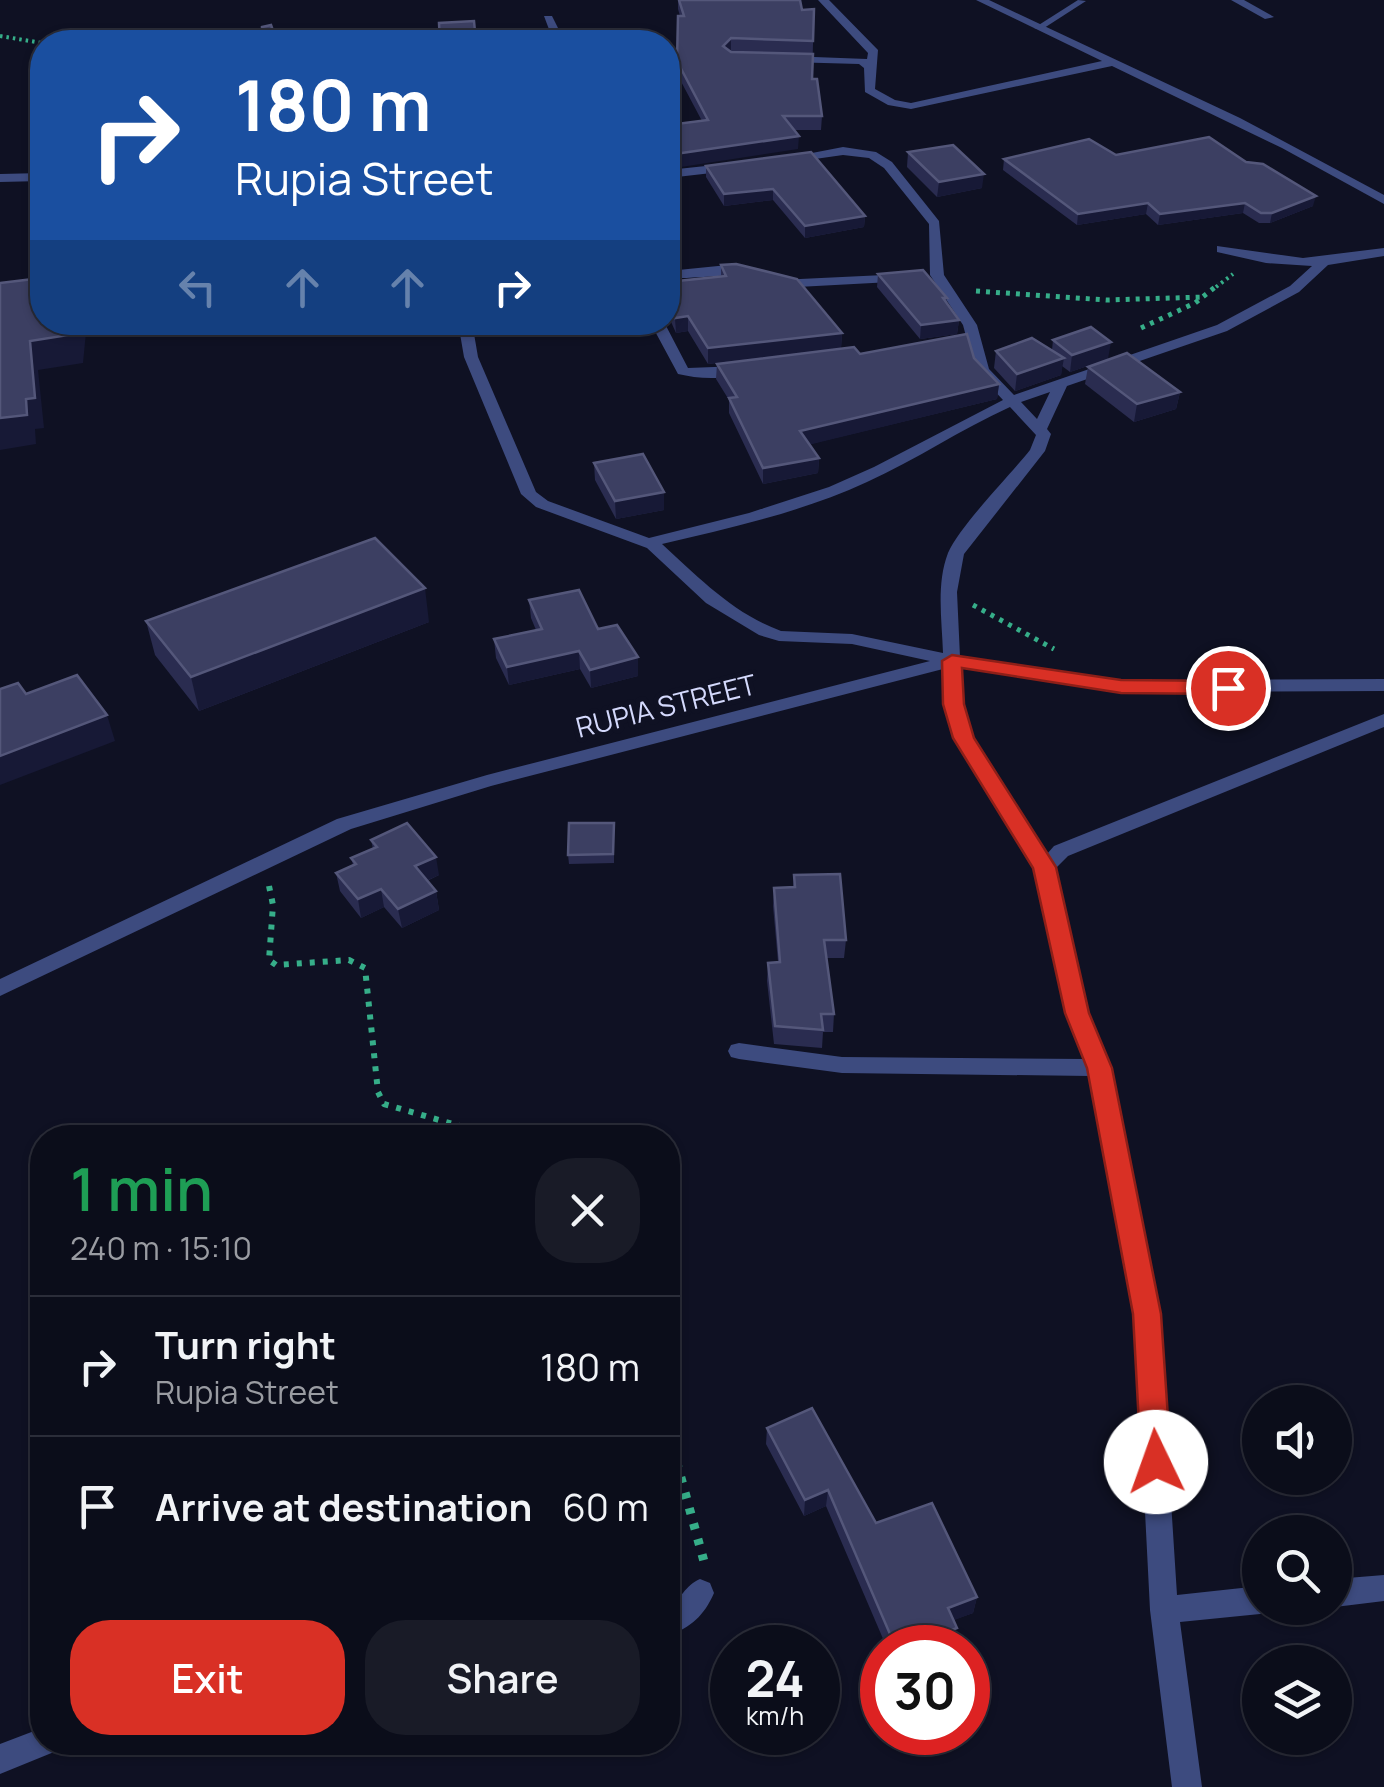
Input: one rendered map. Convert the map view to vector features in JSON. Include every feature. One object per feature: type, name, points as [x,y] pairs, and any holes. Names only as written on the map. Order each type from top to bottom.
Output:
[{"type":"street","points":[[823,0],[875,54],[868,87],[877,97],[923,106],[1109,63]]},
{"type":"street","points":[[980,0],[1109,63],[1244,122],[1384,200]]},
{"type":"street","points":[[1236,0],[1269,17]]},
{"type":"street","points":[[548,18],[555,30]]},
{"type":"street","points":[[770,59],[858,60],[870,67]]},
{"type":"street","points":[[680,173],[844,151],[882,161],[935,224],[938,281],[965,317],[982,370],[1010,402],[1040,427]]},
{"type":"street","points":[[0,178],[30,177]]},
{"type":"street","points":[[1222,249],[1321,265],[1384,252]]},
{"type":"street","points":[[647,542],[727,524],[847,486],[1010,402],[1248,319],[1300,288],[1321,265]]},
{"type":"street","points":[[680,274],[728,268],[794,286],[938,281]]},
{"type":"street","points":[[467,335],[471,357],[529,494],[556,512],[647,542],[712,599],[779,636],[852,639],[952,661]]},
{"type":"street","points":[[664,335],[678,364],[690,374],[764,367]]},
{"type":"street","points":[[958,342],[975,340]]},
{"type":"street","points":[[1062,382],[1040,427],[1042,444],[956,554],[949,592],[954,704],[964,738],[1044,867],[1077,1013],[1099,1068],[1147,1314],[1164,1610],[1188,1787]]},
{"type":"street","name":"RUPIA STREET","points":[[0,988],[344,824],[487,780],[952,661],[1121,686],[1384,685]]},
{"type":"street","points":[[1044,867],[1061,852],[1384,720]]},
{"type":"street","points":[[740,1052],[842,1065],[1099,1068]]},
{"type":"street","points":[[1352,1591],[1384,1588]]},
{"type":"street","points":[[680,1616],[700,1594]]},
{"type":"street","points":[[1164,1610],[1242,1602]]},
{"type":"street","points":[[0,1760],[30,1748]]},
{"type":"lane","points":[[1038,28],[1082,1]]},
{"type":"path","points":[[0,36],[30,40]]},
{"type":"path","points":[[1122,360],[1131,333],[1205,296],[1252,256]]},
{"type":"path","points":[[938,281],[1106,300],[1205,296]]},
{"type":"path","points":[[949,592],[1069,658]]},
{"type":"path","points":[[256,864],[272,891],[275,912],[266,949],[268,960],[276,965],[349,960],[365,968],[378,1092],[384,1104],[466,1125]]},
{"type":"path","points":[[680,1475],[706,1570],[700,1594]]},
{"type":"building","points":[[679,0],[800,0],[802,10],[814,9],[813,41],[731,38],[723,46],[731,52],[813,54],[812,79],[817,79],[822,116],[783,116],[799,136],[680,153],[680,124],[708,120],[680,67],[678,16],[684,16]]},
{"type":"building","points":[[474,21],[475,30],[439,30],[439,23]]},
{"type":"building","points":[[1209,137],[1246,162],[1263,164],[1316,196],[1272,213],[1261,213],[1245,203],[1160,214],[1148,203],[1078,214],[1004,159],[1089,139],[1116,155]]},
{"type":"building","points":[[953,145],[984,174],[939,182],[908,152]]},
{"type":"building","points":[[811,152],[865,216],[805,226],[773,189],[724,194],[706,166]]},
{"type":"building","points":[[736,264],[797,279],[842,333],[708,348],[688,316],[680,317],[680,281],[726,276],[721,265]]},
{"type":"building","points":[[923,270],[947,298],[943,298],[959,320],[921,325],[878,274]]},
{"type":"building","points":[[30,279],[30,335],[69,335],[30,341],[35,398],[26,399],[27,415],[0,418],[0,283]]},
{"type":"building","points":[[1091,327],[1111,342],[1072,355],[1053,340]]},
{"type":"building","points":[[967,334],[974,358],[999,384],[800,431],[819,458],[763,468],[729,398],[737,397],[717,364],[854,347],[860,354]]},
{"type":"building","points":[[1032,338],[1064,358],[1017,374],[996,351]]},
{"type":"building","points":[[1127,353],[1180,392],[1137,404],[1088,367]]},
{"type":"building","points":[[643,454],[664,492],[615,501],[594,463]]},
{"type":"building","points":[[375,538],[425,588],[191,677],[146,621]]},
{"type":"building","points":[[579,590],[598,629],[617,625],[638,657],[590,670],[579,651],[507,667],[494,639],[542,629],[529,600]]},
{"type":"building","points":[[77,675],[107,715],[0,756],[0,689],[18,683],[26,694]]},
{"type":"building","points":[[407,823],[436,857],[415,866],[436,891],[398,909],[381,889],[358,899],[336,873],[356,864],[351,858],[377,847],[371,840]]},
{"type":"building","points":[[569,823],[614,823],[613,854],[568,855]]},
{"type":"building","points":[[840,874],[846,940],[824,940],[834,1014],[821,1014],[823,1030],[775,1026],[768,963],[780,962],[774,888],[795,887],[794,875]]},
{"type":"building","points":[[812,1408],[876,1523],[932,1503],[977,1597],[948,1608],[956,1625],[886,1625],[828,1490],[805,1500],[767,1428]]},
{"type":"route","points":[[1156,1462],[1147,1314],[1099,1068],[1077,1013],[1044,867],[964,738],[954,704],[952,661],[1121,686],[1228,688]]}]
